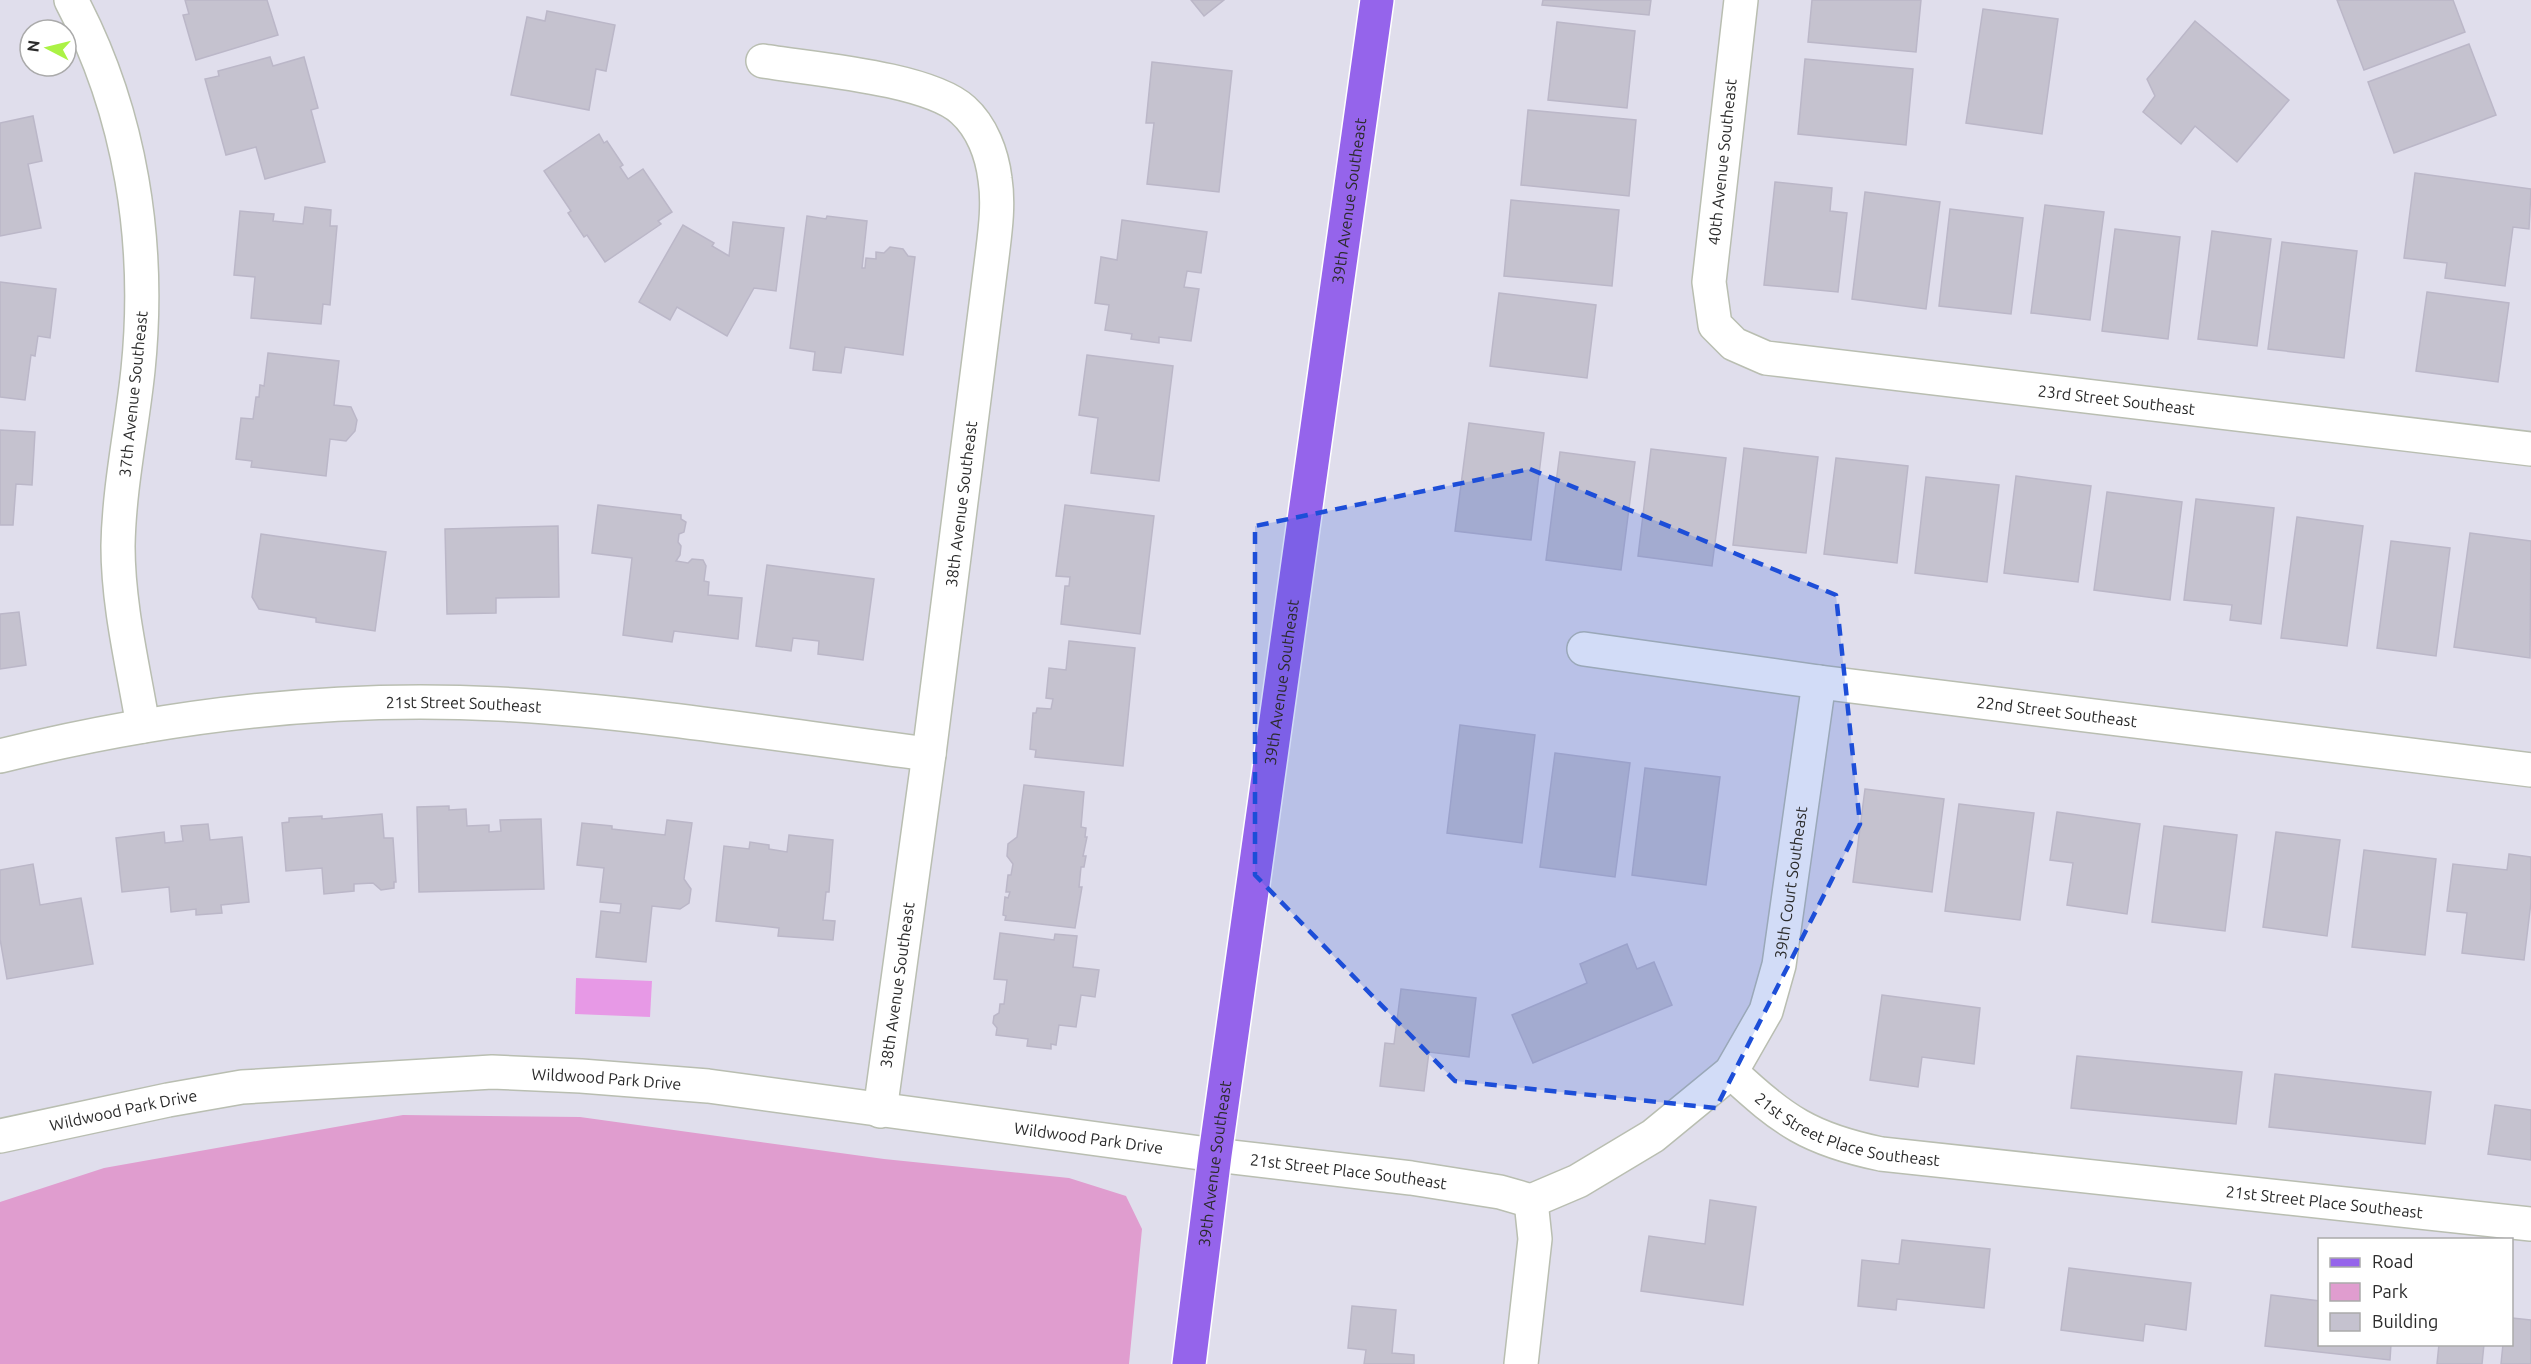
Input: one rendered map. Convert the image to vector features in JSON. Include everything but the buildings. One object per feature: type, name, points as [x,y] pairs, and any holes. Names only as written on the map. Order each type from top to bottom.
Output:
[{"type":"main road","name":"39th Avenue Southeast","points":[[1189,1364],[1215,1155],[1377,0]]},
{"type":"street","name":"37th Avenue Southeast","points":[[71,0],[102,67],[118,115],[130,166],[138,217],[142,268],[142,320],[119,512],[118,548],[120,590],[143,726]]},
{"type":"street","name":"40th Avenue Southeast","points":[[1714,325],[1709,282],[1741,0]]},
{"type":"street","name":"38th Avenue Southeast","points":[[763,61],[893,82],[940,95],[961,108],[972,119],[989,151],[995,180],[997,212],[992,258],[929,754],[880,1111]]},
{"type":"street","name":"23rd Street Southeast","points":[[1714,325],[1734,344],[1766,358],[2531,449]]},
{"type":"street","name":"22nd Street Southeast","points":[[1584,649],[1819,682],[2531,770]]},
{"type":"street","name":"39th Court Southeast","points":[[1731,1072],[1766,1011],[1779,965],[1819,682]]},
{"type":"street","name":"21st Street Southeast","points":[[0,756],[143,726],[231,713],[320,706],[408,703],[497,704],[585,709],[929,754]]},
{"type":"street","name":"Wildwood Park Drive","points":[[0,1136],[168,1100],[242,1088],[331,1080],[492,1071],[708,1086],[1215,1155]]},
{"type":"street","name":"21st Street Place Southeast","points":[[1731,1072],[1770,1108],[1805,1131],[1842,1146],[1881,1154],[2531,1224]]},
{"type":"street","points":[[1521,1364],[1535,1239],[1531,1201],[1578,1181],[1653,1136],[1731,1072]]},
{"type":"street","name":"21st Street Place Southeast","points":[[1215,1155],[1411,1178],[1500,1192],[1531,1201]]},
{"type":"highlighted area","points":[[1530,469],[1836,595],[1860,824],[1716,1108],[1455,1081],[1255,875],[1255,526]]},
{"type":"green space","points":[[403,1115],[580,1117],[884,1159],[1069,1178],[1126,1196],[1142,1229],[1129,1364],[0,1364],[0,1202],[104,1168]]},
{"type":"shaded area","points":[[576,978],[652,981],[650,1017],[575,1014]]}]
